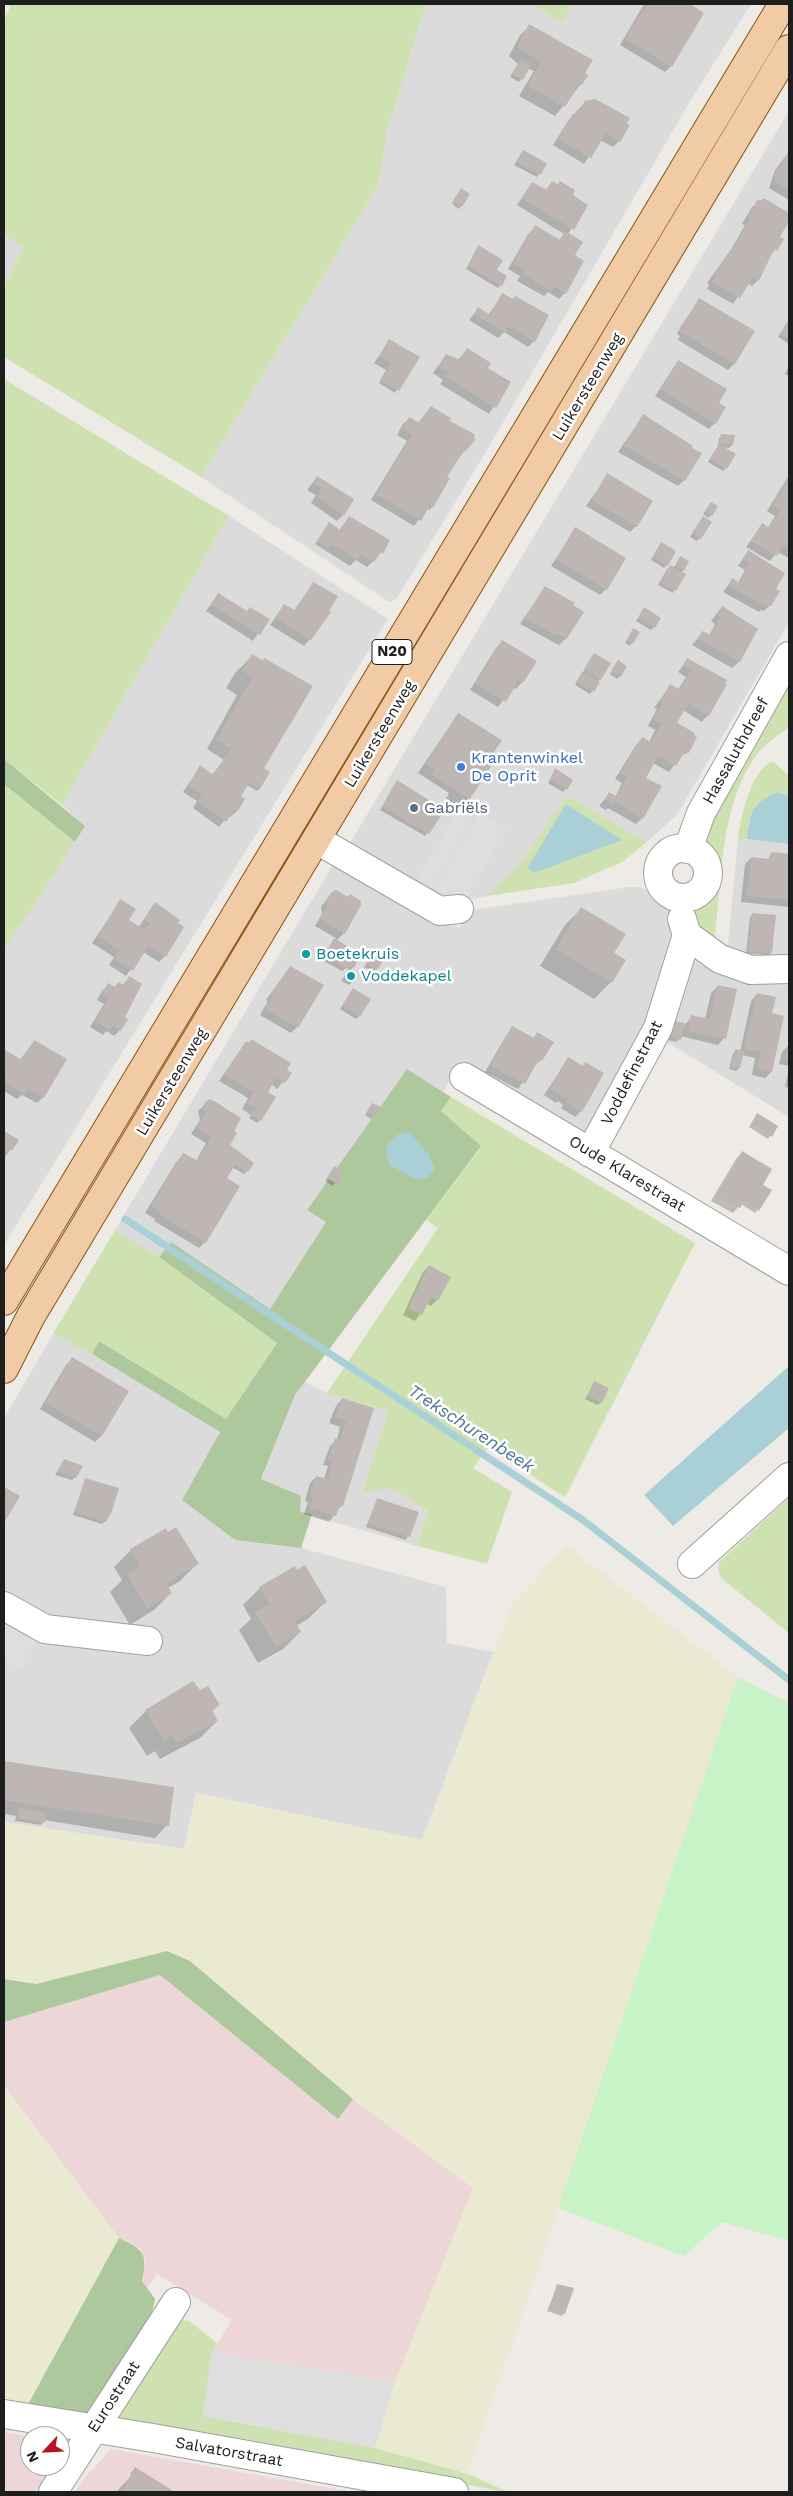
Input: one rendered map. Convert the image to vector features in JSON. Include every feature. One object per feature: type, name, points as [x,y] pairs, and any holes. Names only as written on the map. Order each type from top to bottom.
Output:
[{"type":"main road","name":"Luikersteenweg","points":[[4,1301],[783,4]]},
{"type":"main road","name":"Luikersteenweg","points":[[4,1368],[31,1316],[789,49]]},
{"type":"street","name":"Hassaluthdreef","points":[[682,898],[670,894],[664,889],[659,877],[659,869],[666,855],[680,849],[688,849],[701,813],[789,656]]},
{"type":"street","points":[[317,840],[440,911],[459,909]]},
{"type":"street","name":"Voddefinstraat","points":[[590,1152],[658,1028],[687,935],[682,917],[682,898]]},
{"type":"street","points":[[687,935],[720,959],[751,970],[789,969]]},
{"type":"street","name":"Oude Klarestraat","points":[[464,1077],[789,1271]]},
{"type":"street","points":[[692,1564],[789,1477]]},
{"type":"street","points":[[4,1606],[44,1629],[148,1641]]},
{"type":"street","name":"Eurostraat","points":[[53,2492],[176,2302]]},
{"type":"street","name":"Salvatorstraat","points":[[4,2414],[454,2492]]},
{"type":"shaded area","points":[[426,4],[531,4],[562,23],[574,4],[751,4],[689,103],[487,450],[397,598],[389,602],[201,477],[378,186],[387,132]]},
{"type":"shaded area","points":[[789,111],[789,622],[677,815],[647,842],[577,801],[566,797],[526,856],[487,896],[441,904],[347,848]]},
{"type":"shaded area","points":[[4,235],[24,247],[4,285]]},
{"type":"shaded area","points":[[229,516],[388,619],[4,1245],[4,952],[85,826],[62,805]]},
{"type":"shaded area","points":[[462,804],[476,812],[432,887],[418,878]]},
{"type":"shaded area","points":[[479,813],[507,830],[463,901],[433,889]]},
{"type":"shaded area","points":[[747,839],[789,844],[789,959],[727,954],[738,841]]},
{"type":"shaded area","points":[[337,858],[459,928],[465,919],[465,911],[629,887],[640,887],[656,895],[672,909],[676,926],[661,997],[585,1136],[462,1062],[443,1092],[407,1069],[307,1210],[326,1222],[270,1309],[171,1243],[159,1257],[115,1230]]},
{"type":"shaded area","points":[[686,956],[718,974],[789,984],[789,1117],[664,1040]]},
{"type":"shaded area","points":[[172,1031],[186,1039],[152,1094],[139,1086]]},
{"type":"shaded area","points":[[53,1334],[92,1354],[220,1432],[182,1500],[235,1540],[301,1548],[446,1587],[447,1643],[493,1652],[422,1840],[196,1793],[184,1849],[4,1822],[4,1418]]},
{"type":"shaded area","points":[[305,1382],[327,1393],[388,1411],[362,1493],[391,1488],[428,1511],[417,1546],[300,1512],[261,1480],[295,1395]]},
{"type":"shaded area","points":[[4,1617],[39,1638],[20,1670],[4,1661]]},
{"type":"shaded area","points":[[160,1975],[338,2119],[353,2099],[473,2188],[395,2382],[212,2352],[232,2320],[157,2274],[147,2288],[142,2281],[146,2261],[140,2248],[119,2238],[4,2086],[4,2022]]},
{"type":"shaded area","points":[[212,2352],[395,2382],[375,2448],[203,2416]]},
{"type":"shaded area","points":[[4,2432],[20,2434],[20,2476],[46,2476],[36,2492],[4,2492]]},
{"type":"shaded area","points":[[111,2449],[353,2492],[75,2492],[81,2482]]},
{"type":"green space","points":[[7,4],[426,4],[387,132],[378,186],[201,477],[4,357],[4,285],[24,247],[4,235],[4,19],[10,7]]},
{"type":"green space","points":[[531,4],[574,4],[562,23]]},
{"type":"green space","points":[[4,379],[229,516],[62,805],[4,759]]},
{"type":"green space","points":[[789,675],[789,727],[767,744],[755,757],[735,798],[724,843],[715,935],[712,942],[699,936],[692,915],[708,898],[715,884],[714,870],[705,839],[705,831]]},
{"type":"green space","points":[[4,759],[85,826],[75,842],[4,784]]},
{"type":"green space","points":[[771,762],[775,763],[789,776],[789,796],[778,792],[749,821],[747,839],[738,841],[747,797],[758,775]]},
{"type":"green space","points":[[4,784],[75,842],[4,952]]},
{"type":"green space","points":[[566,797],[577,801],[647,842],[622,862],[574,883],[487,896],[526,856]]},
{"type":"green space","points":[[407,1069],[451,1097],[441,1111],[481,1146],[295,1395],[261,1479],[301,1496],[300,1512],[312,1514],[301,1548],[235,1540],[182,1500],[220,1432],[92,1354],[99,1341],[226,1419],[277,1343],[159,1257],[171,1242],[270,1309],[326,1222],[307,1210]]},
{"type":"green space","points":[[451,1097],[695,1243],[565,1497],[488,1448],[473,1468],[512,1492],[487,1564],[417,1546],[428,1511],[391,1488],[362,1493],[388,1411],[327,1393],[438,1228],[426,1220],[481,1147],[441,1111]]},
{"type":"green space","points":[[115,1230],[159,1257],[277,1343],[226,1420],[99,1341],[92,1354],[53,1334]]},
{"type":"green space","points":[[789,1498],[789,1633],[721,1578],[718,1569],[719,1562]]},
{"type":"green space","points":[[567,1546],[738,1677],[468,2474],[375,2448],[395,2382],[473,2188],[353,2099],[190,1961],[168,1951],[35,1984],[4,1979],[4,1822],[184,1849],[196,1793],[422,1840],[512,1604]]},
{"type":"green space","points":[[738,1677],[789,1703],[789,2241],[722,2222],[684,2256],[558,2208]]},
{"type":"green space","points":[[167,1951],[190,1961],[353,2099],[338,2119],[160,1975],[4,2022],[4,1979],[36,1984]]},
{"type":"green space","points":[[4,2086],[119,2238],[26,2408],[4,2404]]},
{"type":"green space","points":[[119,2238],[139,2249],[144,2258],[142,2281],[155,2299],[151,2317],[83,2418],[26,2408]]},
{"type":"green space","points":[[177,2320],[189,2321],[217,2343],[212,2352],[203,2416],[375,2448],[468,2474],[508,2492],[125,2427],[119,2420],[117,2412]]},
{"type":"water","points":[[778,792],[789,796],[789,844],[747,839],[749,822],[754,810],[763,800]]},
{"type":"water","points":[[566,804],[622,840],[534,873],[528,867]]},
{"type":"water","points":[[409,1132],[429,1155],[435,1169],[427,1178],[416,1179],[389,1165],[386,1147],[397,1135]]},
{"type":"water","points":[[789,1366],[789,1428],[673,1526],[644,1495]]},
{"type":"building","points":[[646,4],[690,4],[704,13],[672,67],[625,39]]},
{"type":"building","points":[[529,24],[593,60],[585,73],[588,75],[582,85],[579,84],[565,107],[528,86],[542,61],[527,54],[517,46]]},
{"type":"building","points":[[521,59],[531,65],[523,80],[512,74]]},
{"type":"building","points":[[595,99],[630,118],[627,124],[630,125],[620,142],[606,133],[591,158],[558,139],[573,114],[576,115],[585,101]]},
{"type":"building","points":[[523,150],[547,163],[541,175],[516,162]]},
{"type":"building","points":[[789,151],[789,190],[774,181],[776,179],[772,177]]},
{"type":"building","points":[[552,181],[558,184],[560,181],[575,190],[573,195],[588,205],[574,230],[522,198],[532,182],[547,190]]},
{"type":"building","points":[[461,188],[470,194],[462,207],[453,201]]},
{"type":"building","points":[[764,198],[789,213],[789,221],[780,237],[784,239],[777,251],[774,249],[759,281],[753,277],[740,298],[712,282],[715,278],[712,277],[738,240],[750,219],[748,217],[758,199],[761,201]]},
{"type":"building","points":[[535,225],[560,240],[565,231],[583,242],[575,255],[584,261],[566,294],[554,286],[551,291],[523,274],[525,270],[513,263]]},
{"type":"building","points":[[478,245],[503,260],[497,270],[507,276],[502,286],[468,266]]},
{"type":"building","points":[[502,293],[513,299],[515,296],[549,315],[535,342],[509,326],[505,333],[474,314],[478,307],[490,315]]},
{"type":"building","points":[[699,298],[755,331],[735,364],[679,331]]},
{"type":"building","points":[[789,319],[789,339],[780,334]]},
{"type":"building","points":[[389,339],[420,357],[399,391],[380,380],[391,363],[379,356]]},
{"type":"building","points":[[467,348],[491,363],[488,368],[511,382],[496,408],[446,377],[448,373],[438,367],[446,354],[460,360]]},
{"type":"building","points":[[678,360],[727,389],[719,403],[726,407],[716,424],[660,389]]},
{"type":"building","points":[[431,406],[451,418],[450,421],[474,434],[475,440],[466,451],[464,450],[447,477],[450,478],[433,508],[430,505],[421,521],[376,494],[412,435],[402,429],[409,417],[420,423]]},
{"type":"building","points":[[643,414],[702,453],[685,481],[624,446]]},
{"type":"building","points":[[721,434],[735,435],[733,445],[720,444]]},
{"type":"building","points":[[719,444],[736,454],[727,469],[710,459]]},
{"type":"building","points":[[607,473],[653,501],[637,527],[592,500]]},
{"type":"building","points":[[789,475],[789,549],[783,545],[777,556],[751,541],[762,523],[770,528],[780,509],[773,505]]},
{"type":"building","points":[[317,476],[354,499],[344,516],[317,496],[322,489],[313,483]]},
{"type":"building","points":[[711,502],[718,506],[712,516],[705,511]]},
{"type":"building","points":[[349,516],[390,540],[383,554],[381,552],[374,562],[361,554],[358,560],[332,544],[329,548],[317,541],[329,522],[340,530]]},
{"type":"building","points":[[703,516],[712,522],[701,539],[692,533]]},
{"type":"building","points":[[575,527],[626,558],[607,590],[556,559]]},
{"type":"building","points":[[661,542],[676,551],[668,566],[653,557]]},
{"type":"building","points":[[748,550],[785,573],[776,589],[780,591],[771,606],[767,604],[766,607],[728,585],[732,578],[740,583],[750,563],[743,559]]},
{"type":"building","points":[[680,556],[689,561],[684,571],[675,566]]},
{"type":"building","points":[[670,565],[686,574],[676,591],[660,582]]},
{"type":"building","points":[[313,582],[338,596],[329,611],[331,612],[311,640],[275,618],[284,604],[296,611]]},
{"type":"building","points":[[545,586],[575,603],[573,605],[584,612],[566,640],[525,618]]},
{"type":"building","points":[[218,593],[247,611],[250,607],[270,619],[260,635],[211,605]]},
{"type":"building","points":[[722,606],[758,629],[740,662],[698,639],[702,631],[710,635],[721,617],[717,615]]},
{"type":"building","points":[[644,607],[661,618],[655,628],[638,618]]},
{"type":"building","points":[[633,628],[640,632],[633,644],[627,640]]},
{"type":"building","points":[[502,640],[537,661],[523,683],[518,681],[506,702],[475,684]]},
{"type":"building","points":[[594,653],[611,663],[601,680],[584,669]]},
{"type":"building","points":[[252,654],[263,661],[264,658],[313,686],[264,768],[270,772],[260,789],[249,783],[241,796],[245,799],[238,811],[234,809],[226,822],[198,801],[202,794],[188,786],[200,765],[213,775],[231,749],[216,740],[253,677],[242,671]]},
{"type":"building","points":[[687,658],[727,680],[725,683],[727,684],[709,716],[688,704],[677,723],[695,733],[694,735],[697,737],[689,753],[685,751],[676,766],[658,756],[646,778],[662,786],[643,819],[615,802],[613,805],[605,799],[609,792],[616,796],[628,777],[620,773],[642,737],[651,742],[661,724],[653,719],[663,703],[660,701],[670,684],[680,690],[691,670],[683,666]]},
{"type":"building","points":[[618,660],[627,666],[621,677],[611,671]]},
{"type":"building","points":[[582,672],[600,682],[594,692],[576,682]]},
{"type":"building","points":[[458,713],[502,740],[487,763],[492,765],[470,799],[432,775],[435,769],[426,764]]},
{"type":"building","points":[[555,768],[573,780],[567,790],[550,780]]},
{"type":"building","name":"Gabriëls","points":[[397,780],[445,810],[429,834],[382,807]]},
{"type":"building","points":[[771,852],[789,854],[789,900],[747,896],[751,857],[770,859]]},
{"type":"building","points":[[336,890],[348,897],[350,894],[361,901],[361,905],[345,934],[320,919],[327,907],[326,900]]},
{"type":"building","points":[[120,899],[136,909],[129,920],[145,930],[150,923],[144,919],[155,902],[180,920],[178,923],[184,927],[166,957],[148,946],[133,971],[114,959],[119,950],[98,936]]},
{"type":"building","points":[[581,907],[626,934],[614,953],[626,960],[612,983],[556,949]]},
{"type":"building","points":[[752,913],[776,915],[772,953],[748,951]]},
{"type":"building","points":[[334,938],[361,955],[354,968],[349,966],[346,969],[324,956]]},
{"type":"building","points":[[371,955],[383,961],[377,970],[366,964]]},
{"type":"building","points":[[290,966],[324,985],[298,1028],[265,1009],[273,995],[271,994]]},
{"type":"building","name":"Voddekapel","points":[[349,970],[353,970],[357,976],[353,982],[349,982],[345,978],[345,974]]},
{"type":"building","points":[[129,976],[142,984],[125,1017],[128,1019],[121,1031],[113,1026],[110,1030],[95,1021],[109,998],[102,993],[108,983],[115,987],[118,982],[124,985]]},
{"type":"building","points":[[717,985],[737,989],[726,1039],[688,1031],[691,1015],[710,1019]]},
{"type":"building","points":[[353,988],[371,999],[360,1017],[342,1006]]},
{"type":"building","points":[[757,993],[776,997],[772,1013],[784,1016],[772,1072],[757,1069],[761,1052],[744,1049]]},
{"type":"building","points":[[675,1021],[685,1023],[681,1040],[670,1037]]},
{"type":"building","points":[[512,1026],[534,1038],[537,1032],[554,1042],[542,1061],[539,1059],[525,1084],[490,1066]]},
{"type":"building","points":[[251,1039],[291,1063],[287,1070],[292,1073],[285,1083],[276,1078],[268,1092],[276,1097],[261,1121],[251,1115],[256,1108],[247,1103],[253,1092],[224,1074],[246,1041],[249,1043]]},
{"type":"building","points":[[34,1040],[67,1059],[44,1098],[28,1089],[24,1094],[5,1082],[7,1079],[4,1077],[4,1049],[22,1060]]},
{"type":"building","points":[[789,1045],[789,1059],[785,1058]]},
{"type":"building","points":[[735,1049],[744,1051],[740,1068],[731,1067]]},
{"type":"building","points":[[568,1057],[583,1066],[585,1062],[604,1073],[582,1112],[566,1102],[568,1098],[564,1095],[563,1097],[549,1089]]},
{"type":"building","points":[[210,1099],[241,1118],[234,1131],[237,1133],[230,1145],[254,1163],[248,1172],[235,1165],[227,1178],[240,1186],[206,1243],[159,1214],[161,1212],[151,1206],[183,1153],[198,1161],[211,1137],[197,1128],[206,1113],[203,1109],[204,1103]]},
{"type":"building","points":[[372,1103],[381,1107],[375,1117],[367,1112]]},
{"type":"building","points":[[757,1113],[778,1126],[772,1137],[751,1124]]},
{"type":"building","points":[[4,1131],[19,1140],[12,1151],[8,1149],[4,1156]]},
{"type":"building","points":[[742,1151],[772,1169],[763,1185],[772,1190],[759,1211],[744,1202],[740,1208],[717,1195]]},
{"type":"building","points":[[334,1166],[344,1172],[337,1184],[327,1178]]},
{"type":"building","points":[[429,1265],[451,1277],[438,1301],[431,1297],[422,1315],[408,1308]]},
{"type":"building","points":[[72,1357],[129,1391],[102,1436],[45,1403]]},
{"type":"building","points":[[594,1381],[609,1388],[602,1403],[587,1396]]},
{"type":"building","points":[[342,1398],[374,1408],[343,1506],[340,1505],[336,1516],[310,1508],[313,1496],[310,1495],[316,1476],[328,1479],[333,1460],[328,1459],[335,1438],[340,1440],[346,1421],[335,1417]]},
{"type":"building","points":[[64,1459],[83,1466],[76,1478],[57,1472]]},
{"type":"building","points":[[85,1478],[119,1488],[112,1511],[106,1522],[75,1512]]},
{"type":"building","points":[[4,1487],[20,1496],[4,1523]]},
{"type":"building","points":[[377,1498],[419,1512],[410,1537],[368,1524]]},
{"type":"building","points":[[176,1527],[199,1564],[166,1583],[172,1593],[147,1609],[127,1574],[140,1566],[130,1549],[166,1528],[168,1532]]},
{"type":"building","points":[[305,1565],[327,1602],[295,1621],[301,1632],[276,1647],[255,1612],[269,1604],[259,1587],[295,1566],[297,1570]]},
{"type":"building","points":[[193,1681],[200,1690],[208,1686],[220,1705],[212,1710],[218,1721],[177,1743],[172,1735],[164,1740],[145,1710]]},
{"type":"building","points":[[4,1761],[174,1787],[169,1826],[4,1800]]},
{"type":"building","points":[[19,1808],[46,1813],[45,1823],[18,1818]]},
{"type":"building","points":[[557,2284],[574,2288],[565,2314],[549,2309]]},
{"type":"building","points":[[135,2467],[175,2492],[122,2492]]},
{"type":"waterway","name":"Trekschurenbeek","points":[[125,1219],[583,1520],[789,1680]]},
{"type":"place","name":"Krantenwinkel De Oprit","points":[[461,767]]},
{"type":"place","name":"Gabriëls","points":[[414,808]]},
{"type":"place","name":"Boetekruis","points":[[306,954]]},
{"type":"place","name":"Voddekapel","points":[[351,976]]}]
